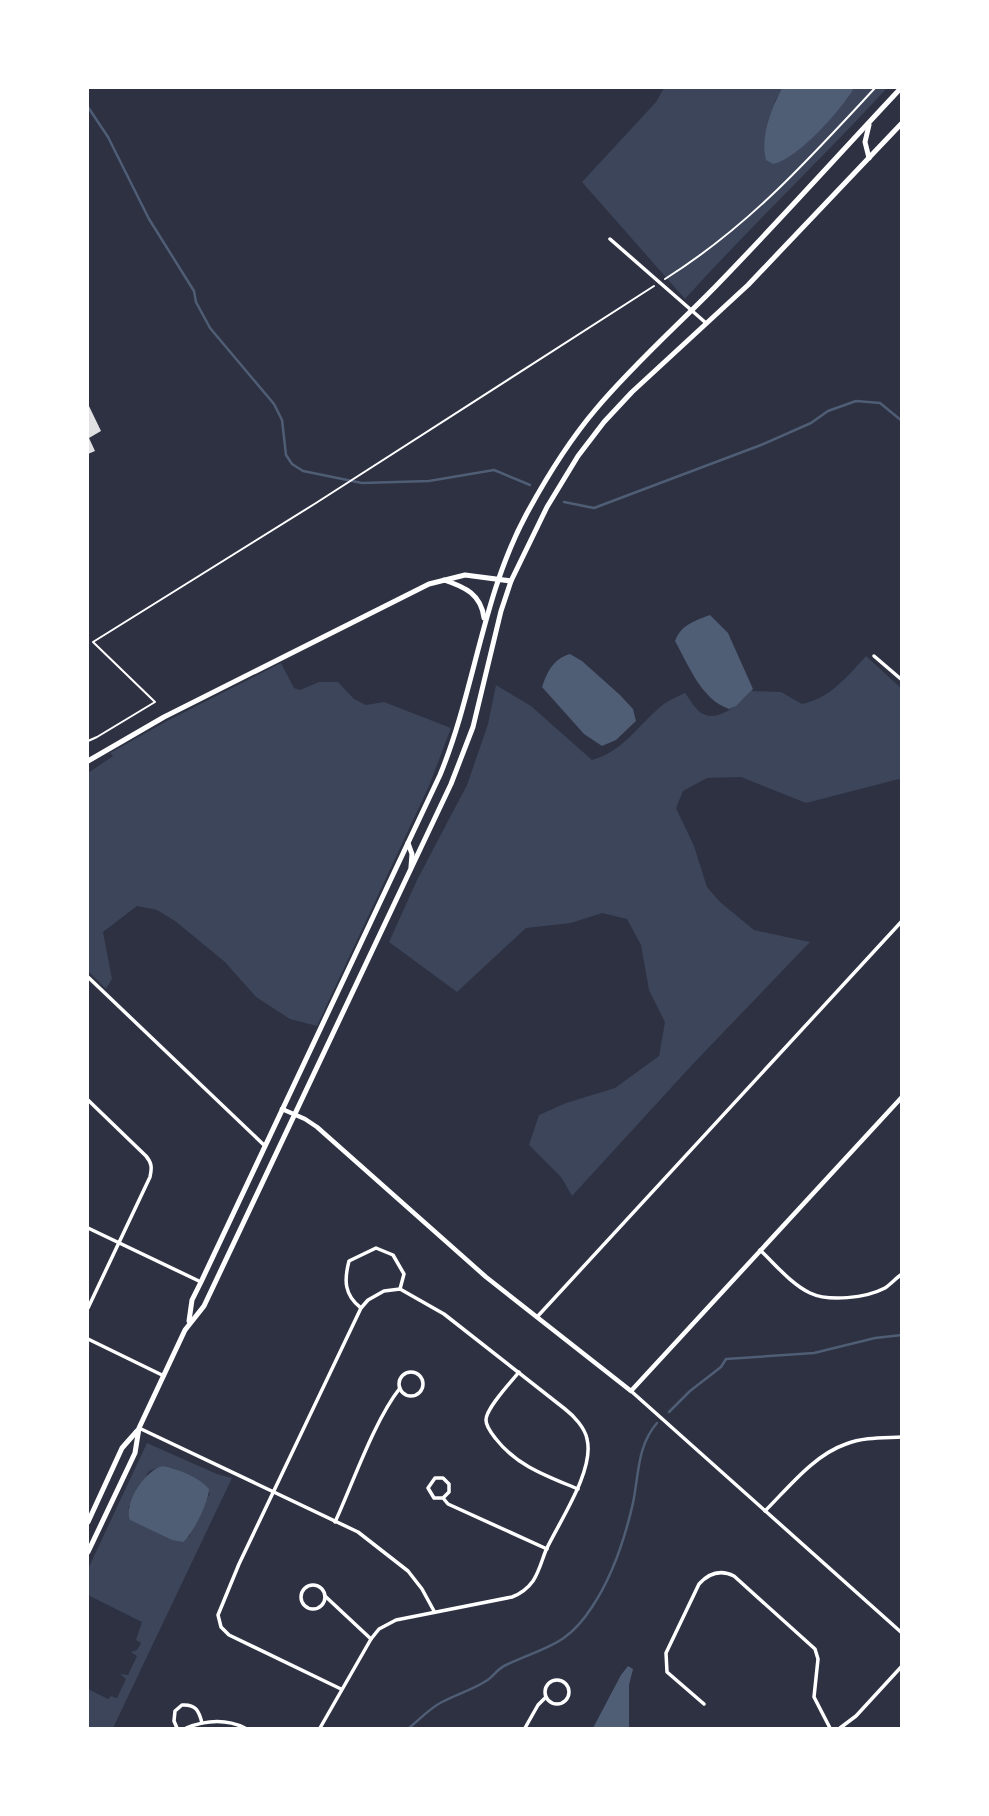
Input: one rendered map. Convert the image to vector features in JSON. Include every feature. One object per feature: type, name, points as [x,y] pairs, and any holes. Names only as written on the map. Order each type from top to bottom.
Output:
[{"type":"main road","points":[[88,1522],[122,1448],[139,1428],[164,1376],[188,1324],[192,1300],[451,749],[498,579],[525,516],[566,447],[609,394],[692,311],[901,88]]},
{"type":"main road","points":[[869,122],[865,142],[869,158]]},
{"type":"main road","points":[[188,1324],[204,1306],[463,756],[511,582],[566,474],[593,437],[632,392],[779,255],[901,123]]},
{"type":"main road","points":[[88,761],[164,717],[441,580],[465,575],[511,582]]},
{"type":"main road","points":[[441,580],[469,590],[481,603],[485,620]]},
{"type":"main road","points":[[408,843],[412,853],[411,870]]},
{"type":"main road","points":[[88,1552],[135,1453],[139,1428]]},
{"type":"street","points":[[610,239],[708,324]]},
{"type":"street","points":[[874,656],[901,680]]},
{"type":"street","points":[[537,1317],[901,921]]},
{"type":"street","points":[[88,977],[265,1146]]},
{"type":"street","points":[[631,1391],[901,1097]]},
{"type":"street","points":[[88,1100],[150,1162],[150,1177],[88,1308]]},
{"type":"street","points":[[282,1109],[317,1127],[486,1277],[631,1391],[901,1633]]},
{"type":"street","points":[[88,1228],[201,1282]]},
{"type":"street","points":[[361,1308],[351,1299],[344,1280],[349,1261],[359,1255],[376,1248],[393,1255],[404,1274],[400,1289]]},
{"type":"street","points":[[760,1250],[796,1284],[820,1296],[872,1293],[885,1287],[901,1274]]},
{"type":"street","points":[[320,1728],[379,1629],[396,1620],[520,1594],[534,1580],[578,1489],[588,1453],[587,1438],[575,1417],[444,1314],[400,1289],[384,1291],[368,1300],[361,1308],[218,1615],[221,1627],[229,1636],[341,1689]]},
{"type":"street","points":[[88,1339],[164,1376]]},
{"type":"street","points":[[519,1372],[489,1410],[486,1421],[489,1430],[506,1452],[521,1464],[578,1489]]},
{"type":"street","points":[[335,1522],[375,1433],[400,1388],[400,1379],[407,1373],[416,1373],[423,1380],[422,1389],[416,1395],[406,1395],[400,1388]]},
{"type":"street","points":[[139,1428],[358,1532],[408,1572],[422,1589],[434,1611]]},
{"type":"street","points":[[765,1511],[808,1469],[833,1451],[865,1439],[901,1437]]},
{"type":"street","points":[[435,1478],[443,1478],[449,1484],[449,1492],[443,1498],[435,1498],[429,1492],[429,1484],[435,1478]]},
{"type":"street","points":[[443,1498],[448,1504],[547,1549]]},
{"type":"street","points":[[704,1704],[667,1672],[666,1653],[699,1584],[706,1576],[726,1572],[734,1576],[815,1649],[818,1668],[814,1698],[830,1728]]},
{"type":"street","points":[[325,1596],[323,1603],[317,1608],[305,1606],[301,1600],[304,1589],[311,1585],[322,1589],[325,1596],[371,1639]]},
{"type":"street","points":[[840,1728],[856,1716],[901,1666]]},
{"type":"street","points":[[525,1728],[538,1704],[546,1697],[546,1688],[552,1681],[562,1681],[568,1688],[568,1697],[562,1703],[552,1703],[546,1697]]},
{"type":"street","points":[[177,1728],[174,1721],[175,1711],[182,1705],[192,1705],[197,1709],[202,1723]]},
{"type":"street","points":[[186,1728],[212,1721],[245,1728]]},
{"type":"path","points":[[666,278],[734,231],[787,183],[875,88]]},
{"type":"path","points":[[88,741],[155,702],[93,642],[316,503],[653,286]]},
{"type":"shaded area","points":[[664,88],[782,88],[774,103],[854,88],[887,88],[685,299],[582,182],[656,102]]},
{"type":"shaded area","points":[[782,88],[854,88],[830,120],[807,143],[795,153],[773,164],[766,160],[764,142],[771,114]]},
{"type":"shaded area","points":[[710,615],[728,633],[753,689],[736,706],[729,709],[703,690],[675,641],[684,627]]},
{"type":"shaded area","points":[[570,654],[582,661],[633,709],[636,721],[616,740],[602,746],[584,734],[542,687],[552,667],[559,659]]},
{"type":"shaded area","points":[[866,656],[901,688],[901,782],[899,779],[806,803],[741,777],[707,778],[683,791],[676,808],[694,846],[707,887],[720,902],[754,930],[810,942],[572,1196],[561,1177],[529,1145],[539,1115],[566,1103],[615,1088],[659,1056],[665,1022],[649,990],[641,945],[627,919],[602,913],[571,923],[526,928],[457,992],[389,942],[417,880],[467,785],[488,724],[496,685],[531,706],[592,760],[612,751],[660,707],[685,693],[698,710],[710,716],[730,710],[751,691],[781,692],[802,704],[830,692]]},
{"type":"shaded area","points":[[281,663],[294,688],[300,690],[319,682],[338,682],[354,699],[366,705],[384,702],[451,728],[429,786],[317,1026],[290,1019],[256,997],[225,962],[175,921],[157,910],[137,906],[103,932],[112,979],[106,989],[88,971],[88,773],[113,756],[110,753]]},
{"type":"shaded area","points":[[147,1443],[232,1478],[113,1728],[88,1728],[88,1689],[108,1699],[111,1696],[117,1698],[126,1679],[120,1674],[128,1675],[137,1656],[131,1652],[137,1650],[141,1643],[136,1640],[142,1622],[88,1595],[88,1569]],"holes":[[[163,1466],[173,1468],[210,1493],[189,1537],[128,1508],[149,1471]]]},
{"type":"shaded area","points":[[163,1466],[188,1474],[209,1489],[200,1517],[183,1542],[172,1540],[130,1520],[133,1496],[150,1473]]},
{"type":"shaded area","points":[[628,1666],[633,1669],[629,1685],[629,1728],[593,1728],[621,1675]]},
{"type":"building","points":[[88,404],[101,431],[89,438],[95,451],[88,454]]},
{"type":"waterway","points":[[88,107],[108,137],[149,219],[194,291],[196,302],[210,328],[274,404],[282,420],[286,455],[292,464],[303,471],[362,483],[429,481],[494,470],[530,485]]},
{"type":"waterway","points":[[564,502],[594,508],[761,445],[811,423],[828,411],[856,401],[880,403],[902,421]]},
{"type":"waterway","points":[[669,1412],[690,1391],[721,1367],[726,1359],[814,1353],[875,1338],[902,1335]]},
{"type":"waterway","points":[[409,1728],[438,1704],[481,1684],[503,1666],[564,1638],[582,1620],[606,1583],[617,1557],[633,1503],[642,1451],[657,1423]]}]
